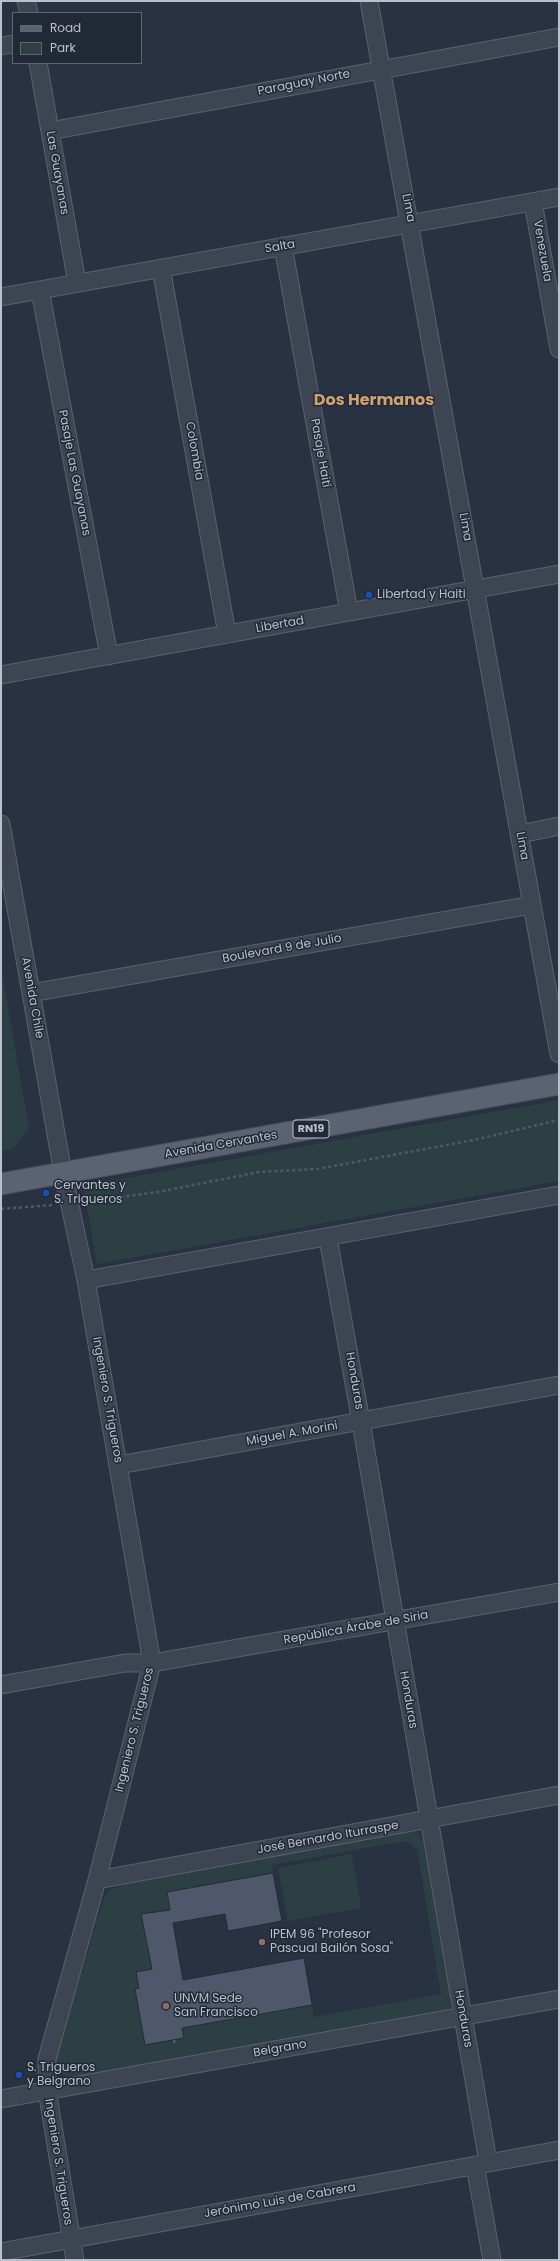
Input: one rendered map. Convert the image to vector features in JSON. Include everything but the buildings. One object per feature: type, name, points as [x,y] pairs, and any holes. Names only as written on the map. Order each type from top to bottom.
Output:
[{"type":"main road","name":"Avenida Cervantes","points":[[1,1184],[559,1084]]},
{"type":"street","points":[[26,1],[28,12]]},
{"type":"street","name":"Lima","points":[[369,1],[559,1054]]},
{"type":"street","name":"Paraguay Norte","points":[[50,131],[559,37]]},
{"type":"street","points":[[1,46],[12,44]]},
{"type":"street","name":"Las Guayanas","points":[[38,64],[77,283]]},
{"type":"street","name":"Salta","points":[[1,297],[559,197]]},
{"type":"street","name":"Venezuela","points":[[533,202],[559,349]]},
{"type":"street","name":"Pasaje Haití","points":[[283,246],[349,612]]},
{"type":"street","name":"Colombia","points":[[161,268],[227,634]]},
{"type":"street","name":"Pasaje Las Guayanas","points":[[40,290],[109,656]]},
{"type":"street","name":"Libertad","points":[[1,675],[559,574]]},
{"type":"street","name":"Avenida Chile","points":[[1,824],[63,1173]]},
{"type":"street","points":[[520,834],[559,826]]},
{"type":"street","name":"Boulevard 9 de Julio","points":[[31,993],[532,905]]},
{"type":"street","name":"Ingeniero S. Trigueros","points":[[63,1173],[86,1280],[152,1663],[96,1880],[46,2059],[47,2090],[74,2260]]},
{"type":"street","points":[[86,1280],[328,1238],[559,1195]]},
{"type":"street","name":"Honduras","points":[[328,1238],[361,1422],[462,2017],[482,2164],[492,2260]]},
{"type":"street","name":"Miguel A. Morini","points":[[119,1465],[559,1385]]},
{"type":"street","name":"República Árabe de Siria","points":[[1,1685],[126,1663],[152,1663],[395,1622],[559,1592]]},
{"type":"street","name":"José Bernardo Iturraspe","points":[[96,1880],[559,1795]]},
{"type":"street","name":"Belgrano","points":[[1,2099],[559,1999]]},
{"type":"street","name":"Jerónimo Luis de Cabrera","points":[[1,2252],[559,2150]]},
{"type":"path","points":[[1,1209],[70,1204],[158,1192],[259,1172],[317,1169],[474,1140],[559,1120]]},
{"type":"path","points":[[174,2040],[175,2044]]},
{"type":"green space","points":[[1,967],[29,1128],[13,1149],[1,1151]]},
{"type":"green space","points":[[559,1100],[559,1181],[97,1264],[83,1186]]},
{"type":"green space","points":[[407,1829],[418,1833],[423,1842],[451,2001],[450,2009],[447,2012],[70,2078],[59,2072],[56,2064],[57,2055],[104,1898],[109,1891],[123,1885]],"holes":[[[406,1841],[417,1849],[441,1994],[314,2017],[312,2005],[188,2027],[185,2013],[180,2013],[184,2038],[145,2045],[135,1989],[139,1988],[136,1972],[152,1969],[141,1914],[170,1910],[167,1892],[273,1873],[272,1865]]]},
{"type":"green space","points":[[352,1854],[361,1908],[288,1921],[278,1868]]},
{"type":"place","name":"Libertad y Haiti","points":[[369,595]]},
{"type":"place","name":"Cervantes y S. Trigueros","points":[[46,1193]]},
{"type":"place","name":"IPEM 96 \"Profesor Pascual Bailón Sosa\"","points":[[262,1942]]},
{"type":"place","name":"UNVM Sede San Francisco","points":[[166,2006]]},
{"type":"place","name":"S. Trigueros y Belgrano","points":[[19,2075]]},
{"type":"district","name":"Dos Hermanos","points":[[374,401]]}]
